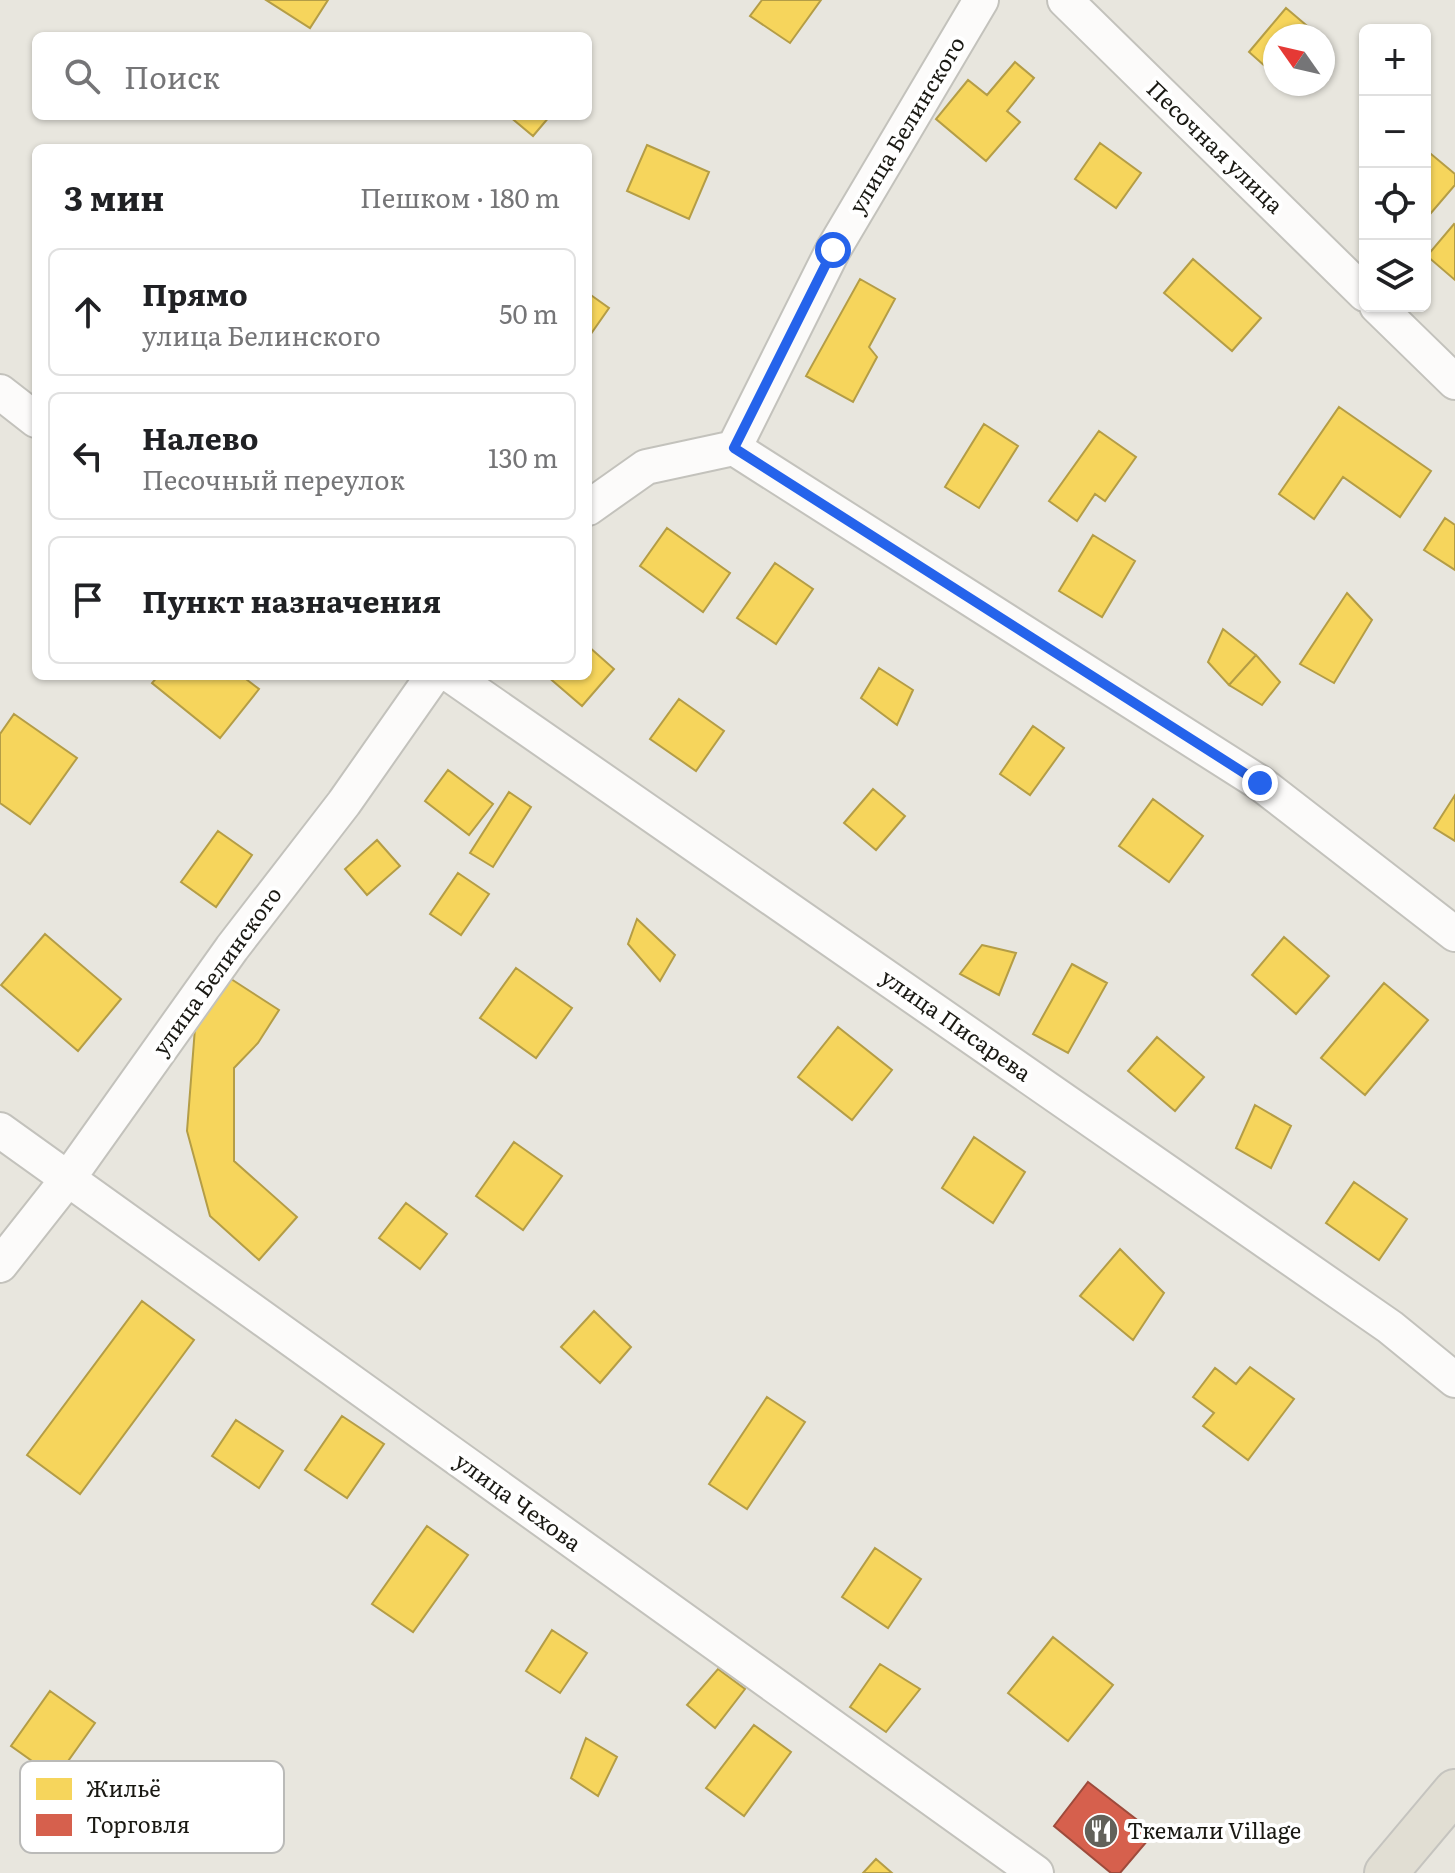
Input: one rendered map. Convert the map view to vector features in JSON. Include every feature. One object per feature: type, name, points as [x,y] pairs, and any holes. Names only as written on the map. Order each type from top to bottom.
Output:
[{"type":"main road","points":[[1386,1873],[1455,1791]]},
{"type":"street","name":"улица Белинского","points":[[734,448],[833,250],[981,0]]},
{"type":"street","name":"Песочная улица","points":[[1065,0],[1359,288]]},
{"type":"street","points":[[1383,312],[1455,382]]},
{"type":"street","points":[[0,392],[32,417]]},
{"type":"street","points":[[592,505],[646,467],[734,448],[1260,783],[1455,934]]},
{"type":"street","name":"улица Белинского","points":[[0,1265],[67,1180],[430,680]]},
{"type":"street","name":"улица Писарева","points":[[458,680],[1390,1327],[1455,1380]]},
{"type":"street","name":"улица Чехова","points":[[0,1130],[1036,1873]]},
{"type":"building: Жильё","points":[[266,0],[328,0],[310,28]]},
{"type":"building: Жильё","points":[[762,0],[821,0],[790,43],[750,16]]},
{"type":"building: Жильё","points":[[1286,8],[1305,24],[1273,24]]},
{"type":"building: Жильё","points":[[1263,35],[1263,64],[1249,52]]},
{"type":"building: Жильё","points":[[1015,62],[1034,78],[1007,111],[1020,122],[986,161],[936,119],[968,80],[987,95]]},
{"type":"building: Жильё","points":[[514,120],[547,120],[533,136]]},
{"type":"building: Жильё","points":[[1100,143],[1141,173],[1116,208],[1075,179]]},
{"type":"building: Жильё","points":[[647,145],[709,172],[689,219],[627,191]]},
{"type":"building: Жильё","points":[[1431,154],[1455,174],[1455,185],[1431,213]]},
{"type":"building: Жильё","points":[[1454,224],[1455,280],[1431,259],[1431,251]]},
{"type":"building: Жильё","points":[[1193,259],[1261,318],[1232,351],[1164,293]]},
{"type":"building: Жильё","points":[[860,279],[895,299],[869,347],[877,357],[853,402],[806,376]]},
{"type":"building: Жильё","points":[[592,296],[609,308],[592,332]]},
{"type":"building: Жильё","points":[[1339,407],[1431,471],[1400,517],[1343,477],[1314,519],[1279,494]]},
{"type":"building: Жильё","points":[[984,424],[1018,446],[979,508],[945,487]]},
{"type":"building: Жильё","points":[[1099,431],[1136,457],[1105,501],[1095,494],[1077,521],[1049,501]]},
{"type":"building: Жильё","points":[[1445,518],[1455,525],[1455,570],[1424,550]]},
{"type":"building: Жильё","points":[[667,528],[730,573],[703,612],[640,566]]},
{"type":"building: Жильё","points":[[1093,535],[1135,561],[1102,617],[1059,591]]},
{"type":"building: Жильё","points":[[775,563],[813,589],[776,644],[737,618]]},
{"type":"building: Жильё","points":[[1347,593],[1372,620],[1334,683],[1300,664]]},
{"type":"building: Жильё","points":[[1223,629],[1256,655],[1229,685],[1208,662]]},
{"type":"building: Жильё","points":[[592,650],[614,669],[582,706],[552,680],[592,680]]},
{"type":"building: Жильё","points":[[1256,655],[1280,682],[1262,705],[1229,685]]},
{"type":"building: Жильё","points":[[879,668],[913,690],[897,725],[861,698]]},
{"type":"building: Жильё","points":[[155,680],[247,680],[259,689],[220,738],[152,683]]},
{"type":"building: Жильё","points":[[679,699],[724,731],[696,771],[650,739]]},
{"type":"building: Жильё","points":[[14,714],[77,758],[30,824],[0,803],[0,734]]},
{"type":"building: Жильё","points":[[1033,726],[1064,748],[1030,795],[1000,774]]},
{"type":"building: Жильё","points":[[448,770],[493,804],[469,835],[425,801]]},
{"type":"building: Жильё","points":[[873,789],[905,816],[876,850],[844,823]]},
{"type":"building: Жильё","points":[[509,792],[531,807],[493,867],[470,853]]},
{"type":"building: Жильё","points":[[1455,795],[1455,841],[1434,828]]},
{"type":"building: Жильё","points":[[1153,799],[1203,836],[1169,882],[1119,846]]},
{"type":"building: Жильё","points":[[218,831],[252,855],[216,907],[181,882]]},
{"type":"building: Жильё","points":[[377,840],[400,866],[367,895],[345,869]]},
{"type":"building: Жильё","points":[[458,873],[489,894],[461,935],[430,914]]},
{"type":"building: Жильё","points":[[637,919],[675,955],[660,981],[628,944]]},
{"type":"building: Жильё","points":[[45,934],[121,999],[78,1051],[1,985]]},
{"type":"building: Жильё","points":[[1284,937],[1329,976],[1296,1014],[1252,975]]},
{"type":"building: Жильё","points":[[982,945],[1016,953],[999,995],[960,974]]},
{"type":"building: Жильё","points":[[1072,964],[1107,983],[1068,1053],[1033,1034]]},
{"type":"building: Жильё","points":[[516,968],[572,1008],[536,1058],[480,1018]]},
{"type":"building: Жильё","points":[[228,977],[279,1010],[258,1043],[234,1068],[234,1161],[297,1217],[259,1260],[210,1216],[187,1131],[195,1028]]},
{"type":"building: Жильё","points":[[1384,983],[1428,1020],[1365,1095],[1321,1058]]},
{"type":"building: Жильё","points":[[838,1027],[892,1070],[852,1120],[798,1077]]},
{"type":"building: Жильё","points":[[1157,1037],[1204,1077],[1175,1111],[1128,1071]]},
{"type":"building: Жильё","points":[[1255,1105],[1291,1126],[1271,1168],[1236,1148]]},
{"type":"building: Жильё","points":[[974,1137],[1025,1172],[993,1223],[942,1188]]},
{"type":"building: Жильё","points":[[514,1142],[562,1176],[523,1230],[476,1196]]},
{"type":"building: Жильё","points":[[1354,1182],[1407,1219],[1379,1260],[1326,1223]]},
{"type":"building: Жильё","points":[[406,1203],[447,1234],[420,1269],[379,1238]]},
{"type":"building: Жильё","points":[[1120,1249],[1164,1293],[1133,1340],[1080,1296]]},
{"type":"building: Жильё","points":[[142,1301],[194,1340],[80,1494],[27,1455]]},
{"type":"building: Жильё","points":[[594,1311],[631,1347],[600,1383],[561,1347]]},
{"type":"building: Жильё","points":[[1250,1367],[1294,1399],[1248,1460],[1203,1426],[1214,1413],[1193,1397],[1215,1368],[1236,1384]]},
{"type":"building: Жильё","points":[[767,1397],[805,1422],[747,1509],[709,1484]]},
{"type":"building: Жильё","points":[[342,1416],[384,1444],[347,1498],[305,1470]]},
{"type":"building: Жильё","points":[[236,1420],[283,1451],[259,1488],[212,1456]]},
{"type":"building: Жильё","points":[[427,1526],[468,1555],[413,1632],[372,1604]]},
{"type":"building: Жильё","points":[[875,1548],[921,1579],[888,1628],[842,1597]]},
{"type":"building: Жильё","points":[[552,1630],[587,1653],[560,1693],[526,1671]]},
{"type":"building: Жильё","points":[[1053,1637],[1113,1685],[1068,1741],[1008,1693]]},
{"type":"building: Жильё","points":[[880,1664],[920,1689],[886,1732],[850,1707]]},
{"type":"building: Жильё","points":[[718,1669],[745,1689],[715,1728],[687,1705]]},
{"type":"building: Жильё","points":[[50,1691],[95,1723],[68,1761],[32,1761],[11,1746]]},
{"type":"building: Жильё","points":[[754,1725],[791,1752],[744,1816],[706,1788]]},
{"type":"building: Жильё","points":[[586,1738],[617,1757],[598,1796],[571,1778]]},
{"type":"building: Жильё","points":[[876,1859],[892,1873],[863,1873]]},
{"type":"building: Торговля","points":[[1088,1782],[1154,1833],[1120,1873],[1111,1873],[1054,1826]]},
{"type":"place","name":"Ткемали Village","points":[[1101,1831]]},
{"type":"route","points":[[833,250],[734,448],[1260,783]]}]
